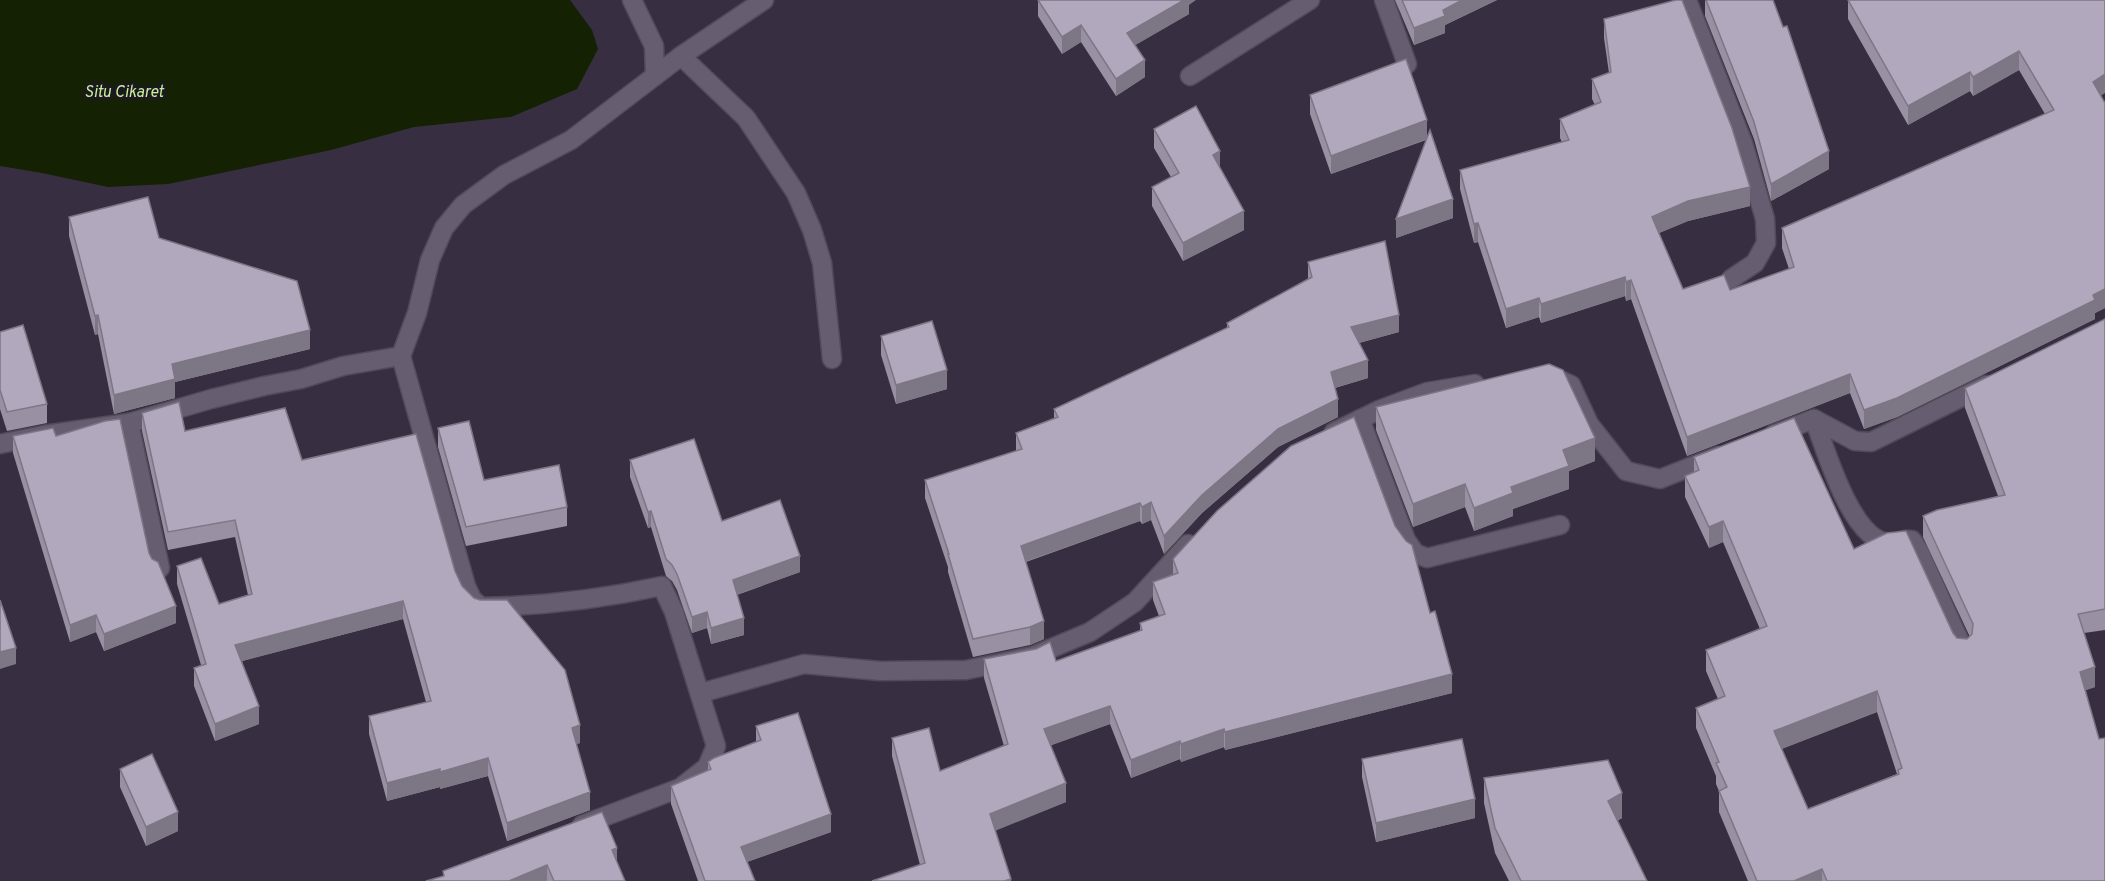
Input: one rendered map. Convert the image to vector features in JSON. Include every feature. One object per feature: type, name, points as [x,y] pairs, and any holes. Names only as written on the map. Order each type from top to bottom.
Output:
[{"type":"street","points":[[632,0],[654,46],[655,76]]},
{"type":"street","points":[[561,832],[680,788],[707,767],[716,746],[674,612],[662,586],[623,595],[552,603],[481,607],[472,599],[466,585],[401,356],[417,313],[430,260],[444,228],[463,205],[504,175],[571,140],[681,56],[765,0]]},
{"type":"street","points":[[1190,76],[1310,0]]},
{"type":"street","points":[[1384,0],[1407,64]]},
{"type":"street","points":[[1687,0],[1743,143],[1765,219],[1766,243],[1755,263],[1731,279]]},
{"type":"street","points":[[681,56],[746,118],[796,193],[812,230],[822,263],[832,359]]},
{"type":"street","points":[[0,444],[44,435],[129,423],[222,396],[301,379],[343,366],[401,356]]},
{"type":"street","points":[[1531,374],[1543,372],[1571,385],[1589,424],[1626,471],[1660,478],[1737,449]]},
{"type":"street","points":[[1759,440],[1814,419],[1855,441],[1871,442],[1999,379]]},
{"type":"street","points":[[1317,440],[1379,410],[1427,392],[1497,380]]},
{"type":"street","points":[[1360,419],[1406,540],[1415,553],[1426,558],[1560,525]]},
{"type":"street","points":[[1814,419],[1838,484],[1858,523],[1869,536],[1889,543],[1905,539],[1912,540],[1963,649]]},
{"type":"street","points":[[129,423],[160,568]]},
{"type":"street","points":[[701,693],[804,664],[880,671],[966,670],[1032,656],[1090,632],[1135,602],[1202,529]]},
{"type":"water","name":"Situ Cikaret","points":[[0,0],[570,0],[592,30],[598,49],[577,89],[511,117],[414,127],[331,150],[168,184],[108,187],[0,166]]},
{"type":"building","points":[[1038,0],[1184,0],[1127,33],[1145,60],[1116,79],[1081,25],[1062,37]]},
{"type":"building","points":[[1402,0],[1462,0],[1443,10],[1445,16],[1414,28]]},
{"type":"building","points":[[1682,0],[1732,128],[1750,187],[1688,201],[1652,217],[1683,289],[1724,275],[1730,290],[1794,267],[1782,228],[2054,110],[2019,51],[1973,77],[1970,72],[1908,106],[1848,0],[2105,0],[2105,74],[2093,82],[2105,103],[2105,289],[2093,295],[2095,300],[1897,398],[1864,410],[1850,374],[1687,437],[1631,280],[1626,282],[1625,277],[1541,304],[1539,298],[1506,309],[1478,223],[1474,224],[1460,170],[1569,140],[1560,119],[1601,102],[1592,79],[1611,72],[1604,19]]},
{"type":"building","points":[[1706,0],[1773,0],[1783,27],[1787,26],[1829,151],[1771,184],[1754,122]]},
{"type":"building","points":[[1406,59],[1427,120],[1331,156],[1310,95]]},
{"type":"building","points":[[1196,106],[1220,151],[1213,155],[1244,211],[1183,243],[1152,187],[1179,173],[1154,129]]},
{"type":"building","points":[[1430,130],[1453,199],[1396,219]]},
{"type":"building","points":[[148,197],[159,238],[297,281],[310,330],[172,364],[175,379],[114,395],[98,315],[95,316],[69,217]]},
{"type":"building","points":[[1385,241],[1399,315],[1351,327],[1368,360],[1331,372],[1338,399],[1278,429],[1202,495],[1164,536],[1151,502],[1142,507],[1140,503],[1021,546],[1044,621],[1030,627],[973,639],[925,480],[1022,449],[1016,433],[1058,417],[1054,409],[1229,327],[1227,323],[1312,277],[1308,262]]},
{"type":"building","points":[[2105,319],[2105,609],[2078,614],[2095,667],[2080,672],[2099,739],[2105,738],[2105,881],[1827,881],[1822,869],[1794,881],[1757,881],[1719,791],[1727,787],[1696,708],[1725,696],[1706,650],[1767,626],[1723,521],[1709,527],[1685,476],[1699,470],[1694,457],[1794,418],[1854,549],[1887,533],[1906,531],[1953,633],[1957,638],[1967,639],[1972,634],[1973,624],[1923,516],[1937,510],[2005,495],[1965,388]],"holes":[[[1877,691],[1902,768],[1898,770],[1899,774],[1808,809],[1774,731]]]},
{"type":"building","points":[[932,321],[947,370],[896,385],[881,336]]},
{"type":"building","points":[[23,325],[47,404],[7,412],[0,390],[0,332]]},
{"type":"building","points":[[1549,364],[1563,370],[1595,438],[1563,450],[1569,466],[1511,487],[1513,493],[1474,508],[1465,484],[1413,504],[1376,407]]},
{"type":"building","points":[[179,402],[185,431],[285,408],[302,460],[416,434],[455,571],[462,586],[474,598],[480,600],[507,600],[565,670],[580,725],[572,728],[590,792],[507,823],[488,758],[440,772],[440,769],[387,783],[369,716],[431,701],[403,601],[235,645],[259,706],[215,724],[194,668],[206,664],[177,566],[201,558],[219,604],[252,594],[235,520],[168,532],[142,413]]},
{"type":"building","points":[[1354,417],[1395,526],[1406,541],[1412,545],[1430,613],[1435,611],[1452,674],[1225,732],[1224,729],[1181,744],[1180,741],[1131,760],[1110,706],[1044,729],[1066,783],[990,814],[1011,879],[1004,881],[872,881],[925,863],[892,738],[929,728],[940,771],[1008,744],[984,659],[1036,649],[1050,642],[1056,661],[1142,630],[1140,623],[1165,614],[1153,582],[1178,573],[1173,559],[1217,511],[1291,446]]},
{"type":"building","points":[[120,419],[149,553],[152,559],[158,562],[176,606],[104,634],[96,615],[70,625],[13,436],[53,428],[56,436],[105,421]]},
{"type":"building","points":[[469,421],[484,480],[559,465],[567,507],[466,527],[438,428]]},
{"type":"building","points":[[694,439],[722,521],[780,500],[800,556],[733,580],[744,618],[711,628],[707,612],[692,617],[677,574],[666,559],[651,511],[648,512],[630,460]]},
{"type":"building","points":[[0,600],[16,648],[0,652]]},
{"type":"building","points":[[798,713],[831,814],[741,847],[755,881],[705,881],[671,786],[711,769],[708,762],[714,758],[761,740],[756,726]]},
{"type":"building","points":[[1462,739],[1475,799],[1376,823],[1362,759]]},
{"type":"building","points":[[152,754],[178,812],[146,827],[120,769]]},
{"type":"building","points":[[1608,760],[1622,793],[1608,801],[1647,881],[1521,881],[1495,828],[1484,778]]},
{"type":"building","points":[[602,812],[617,848],[612,850],[625,881],[554,881],[547,865],[509,881],[426,881],[444,876],[443,871]]}]
